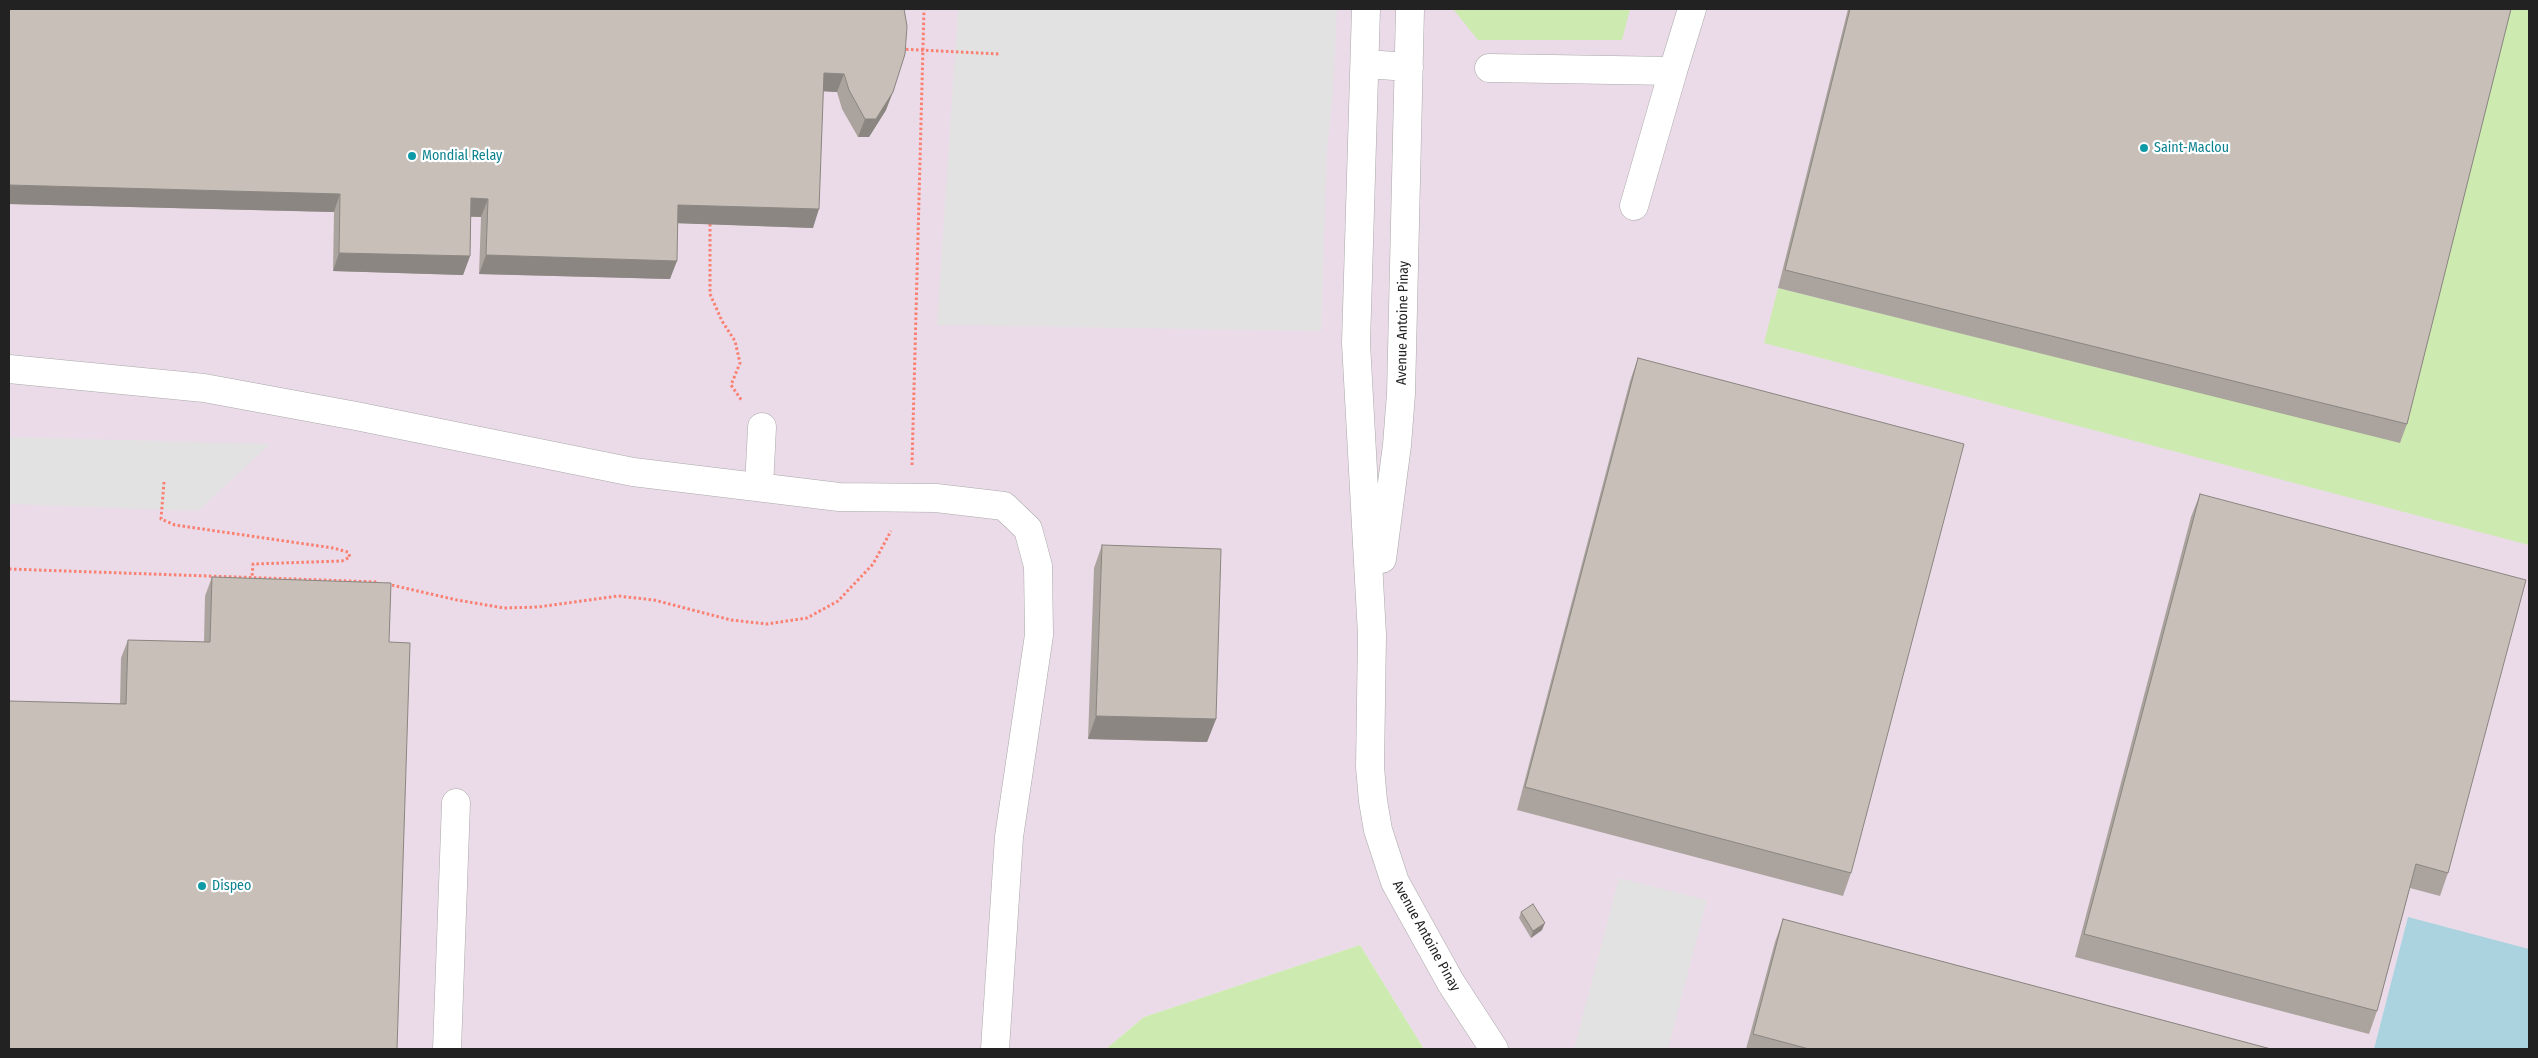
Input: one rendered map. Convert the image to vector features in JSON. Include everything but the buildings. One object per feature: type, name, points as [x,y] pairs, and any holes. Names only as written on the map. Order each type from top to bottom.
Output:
[{"type":"street","name":"Avenue Antoine Pinay","points":[[1366,9],[1356,343],[1372,635],[1370,768],[1378,830],[1386,859],[1412,917],[1451,983],[1494,1049]]},
{"type":"street","name":"Avenue Antoine Pinay","points":[[1372,635],[1397,445],[1400,403],[1410,9]]},
{"type":"street","points":[[1634,206],[1692,9]]},
{"type":"street","points":[[1365,64],[1409,66]]},
{"type":"street","points":[[1489,68],[1673,71]]},
{"type":"street","points":[[9,369],[204,388],[356,416],[633,472],[839,497],[936,498],[1004,506],[1028,529],[1038,566],[1039,635],[1009,838],[995,1049]]},
{"type":"street","points":[[759,487],[762,427]]},
{"type":"street","points":[[447,1049],[456,803]]},
{"type":"path","points":[[900,49],[1000,54]]},
{"type":"path","points":[[710,224],[710,294],[722,321],[735,341],[740,363],[731,385],[762,427]]},
{"type":"path","points":[[164,482],[161,519],[176,525],[333,548],[348,552],[350,558],[342,562],[253,564],[252,577]]},
{"type":"shaded area","points":[[9,9],[2529,9],[2529,1049],[1424,1049],[1360,945],[1144,1017],[1106,1049],[9,1049]]},
{"type":"shaded area","points":[[958,9],[1337,9],[1333,94],[1327,149],[1321,331],[937,325]]},
{"type":"shaded area","points":[[9,437],[270,444],[198,511],[9,504]]},
{"type":"shaded area","points":[[1619,878],[1707,900],[1668,1049],[1574,1049]]},
{"type":"green space","points":[[1453,9],[1630,9],[1622,40],[1478,40]]},
{"type":"green space","points":[[2509,9],[2529,9],[2529,545],[1764,343],[1778,288],[2400,442]]},
{"type":"green space","points":[[1360,945],[1424,1049],[1106,1049],[1144,1017]]},
{"type":"water","points":[[2408,917],[2529,949],[2529,1049],[2374,1049]]},
{"type":"place","name":"Saint-Maclou","points":[[2144,148]]},
{"type":"place","name":"Mondial Relay","points":[[412,156]]},
{"type":"place","name":"Dispeo","points":[[202,886]]}]
